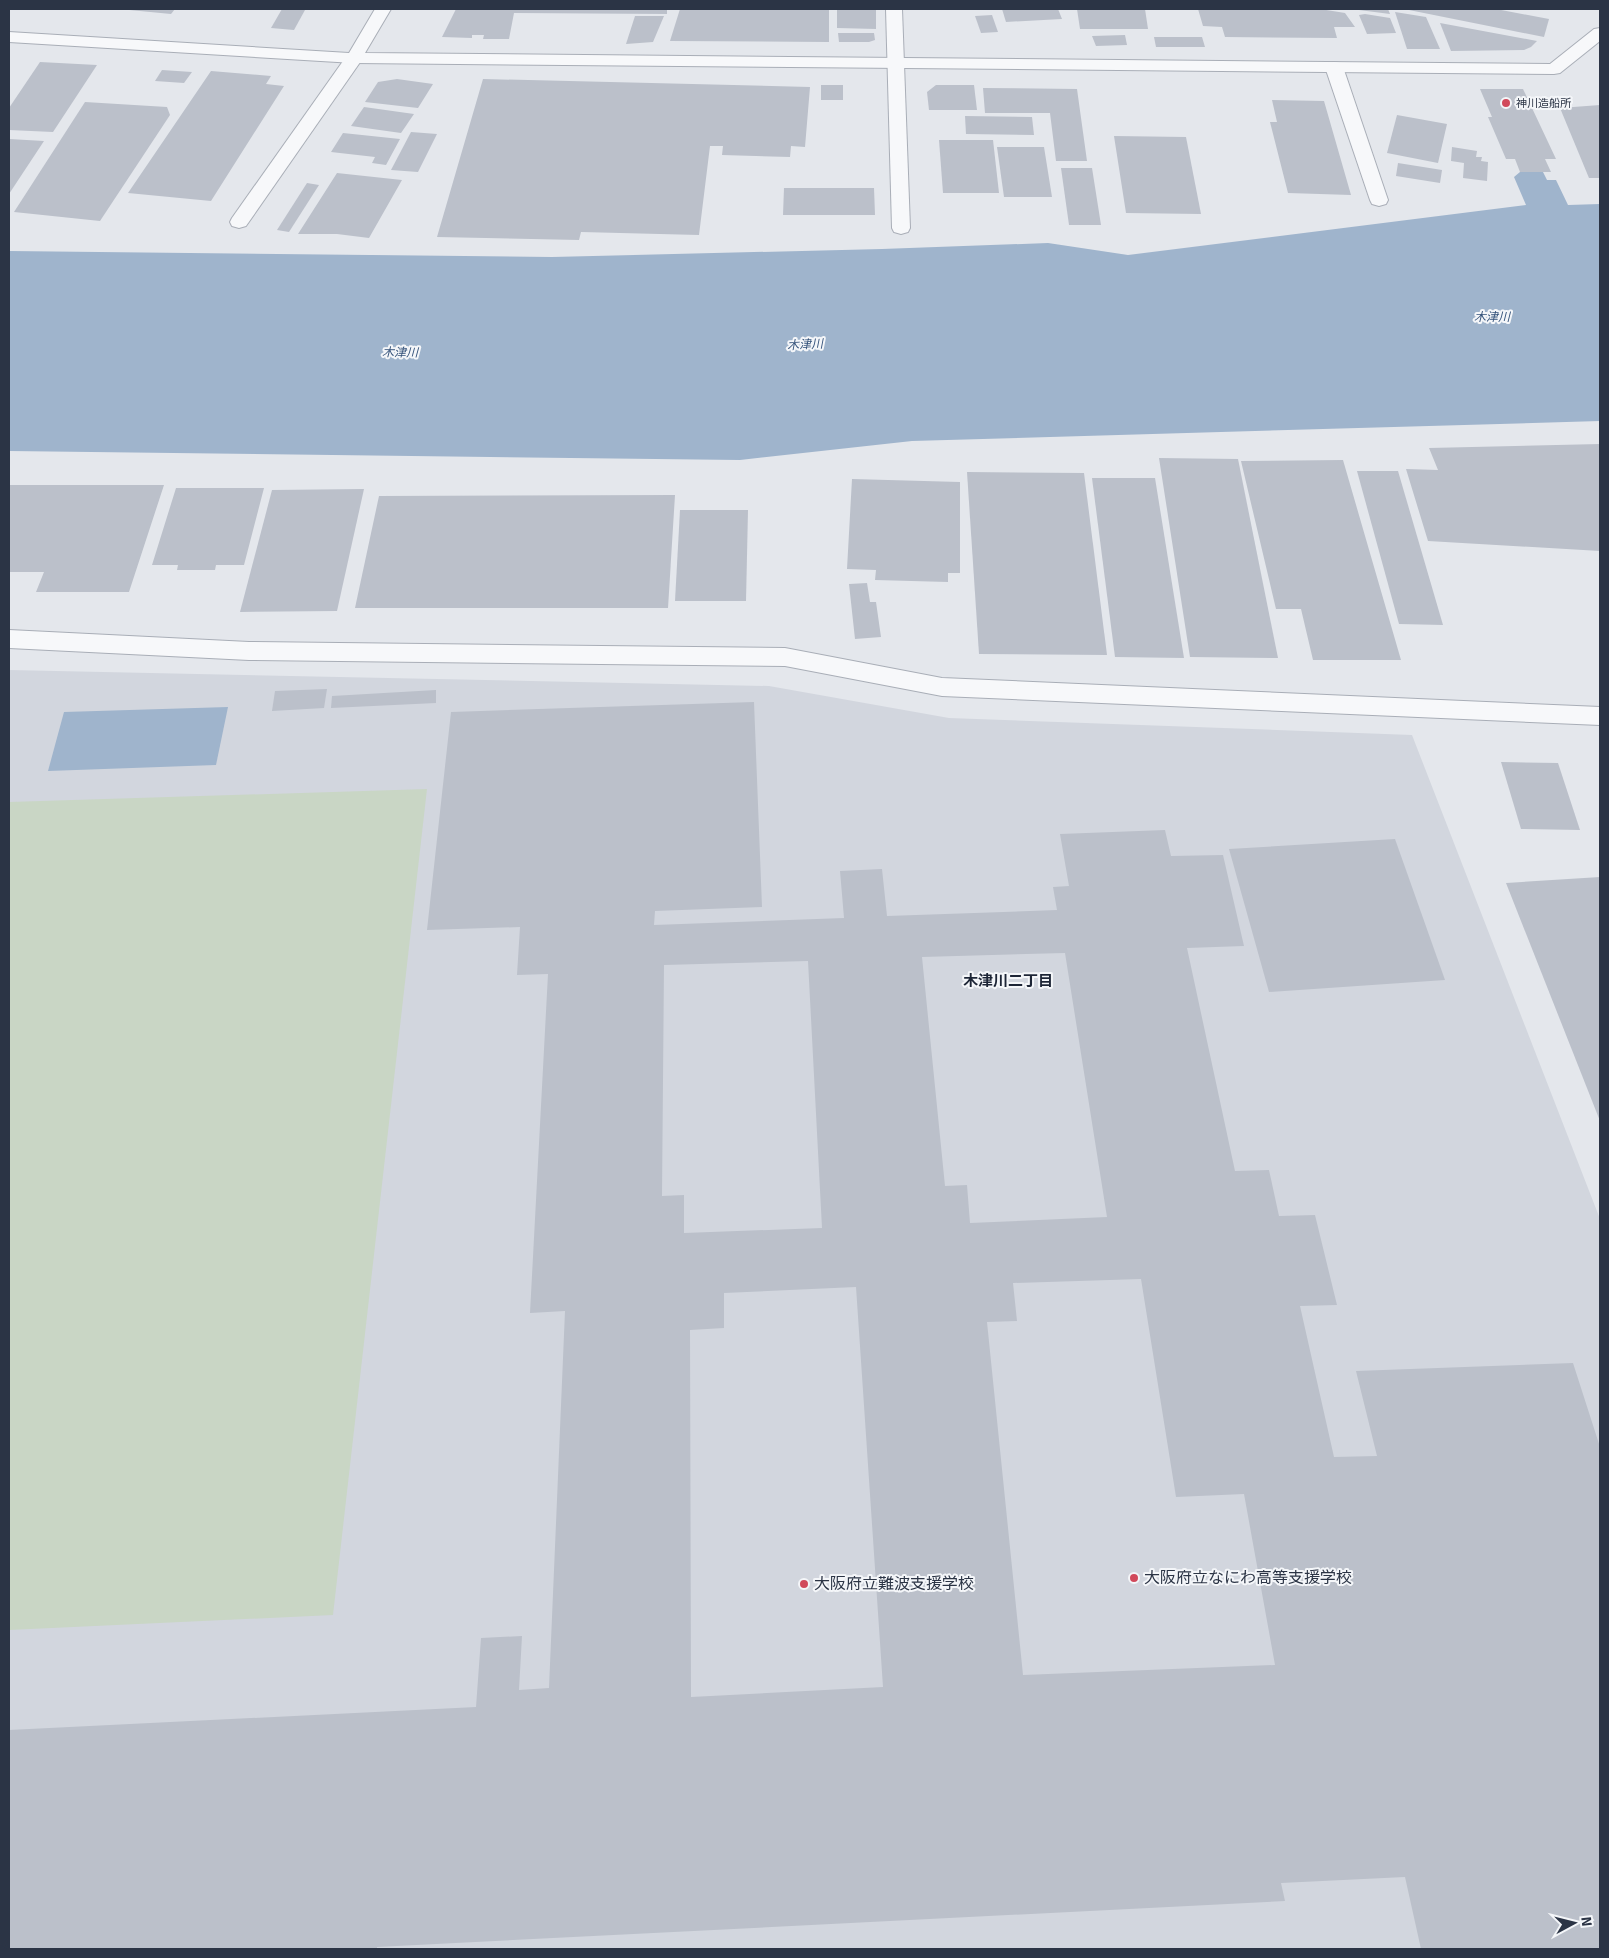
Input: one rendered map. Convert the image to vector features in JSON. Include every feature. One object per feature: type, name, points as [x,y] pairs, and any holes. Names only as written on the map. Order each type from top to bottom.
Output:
[{"type":"street","points":[[239,222],[354,58],[383,9]]},
{"type":"street","points":[[894,9],[898,62],[901,228]]},
{"type":"street","points":[[9,37],[354,58],[1554,69],[1600,33]]},
{"type":"street","points":[[1334,67],[1379,200]]},
{"type":"street","points":[[9,639],[248,651],[785,657],[942,687],[1600,716]]},
{"type":"shaded area","name":"大阪府立難波支援学校","points":[[9,670],[769,686],[949,718],[1412,735],[1600,1219],[1600,1949],[9,1949]]},
{"type":"green space","points":[[427,789],[333,1615],[9,1630],[9,802]]},
{"type":"water","name":"木津川","points":[[1520,172],[1543,172],[1547,180],[1556,180],[1568,205],[1600,204],[1600,421],[912,441],[740,460],[9,451],[9,251],[552,257],[1048,243],[1128,255],[1526,205],[1514,177]]},
{"type":"water","points":[[228,707],[216,765],[48,771],[64,712]]},
{"type":"building","points":[[119,9],[175,9],[171,14]]},
{"type":"building","points":[[282,9],[305,10],[294,30],[271,28]]},
{"type":"building","points":[[456,9],[667,9],[667,14],[514,13],[509,39],[483,39],[484,35],[472,35],[472,38],[442,37]]},
{"type":"building","points":[[680,9],[829,9],[829,42],[670,41]]},
{"type":"building","points":[[837,9],[876,9],[876,29],[837,28]]},
{"type":"building","points":[[1002,9],[1058,9],[1062,19],[1006,22]]},
{"type":"building","points":[[1077,9],[1145,9],[1148,29],[1080,29]]},
{"type":"building","points":[[1198,9],[1320,9],[1345,13],[1355,27],[1334,27],[1337,38],[1225,37],[1222,27],[1203,26]]},
{"type":"building","points":[[1388,9],[1390,14],[1359,10]]},
{"type":"building","points":[[1404,9],[1496,9],[1549,19],[1544,37]]},
{"type":"building","points":[[1395,12],[1426,17],[1440,49],[1407,49]]},
{"type":"building","points":[[1365,14],[1390,18],[1396,33],[1367,34],[1359,15]]},
{"type":"building","points":[[992,15],[998,32],[981,33],[975,16]]},
{"type":"building","points":[[635,16],[664,16],[653,42],[626,44]]},
{"type":"building","points":[[1440,23],[1537,41],[1531,47],[1524,50],[1451,51]]},
{"type":"building","points":[[838,33],[874,33],[875,40],[869,42],[839,42]]},
{"type":"building","points":[[1125,35],[1127,45],[1096,46],[1092,36]]},
{"type":"building","points":[[1154,37],[1202,37],[1205,47],[1156,47]]},
{"type":"building","points":[[40,62],[97,65],[53,132],[9,130],[9,108]]},
{"type":"building","points":[[162,70],[192,72],[184,83],[155,81]]},
{"type":"building","points":[[211,71],[271,76],[266,84],[284,86],[211,201],[128,193]]},
{"type":"building","points":[[397,79],[433,84],[418,108],[365,102],[378,82]]},
{"type":"building","points":[[483,79],[810,87],[805,147],[791,146],[790,157],[722,155],[723,146],[710,146],[699,235],[581,232],[579,240],[437,237]]},
{"type":"building","points":[[821,85],[843,85],[843,100],[821,100]]},
{"type":"building","points":[[936,85],[974,85],[977,110],[929,110],[927,92]]},
{"type":"building","points":[[983,88],[1077,89],[1087,161],[1056,161],[1050,113],[985,113]]},
{"type":"building","points":[[1480,89],[1523,89],[1556,159],[1545,159],[1551,172],[1520,172],[1515,159],[1506,159],[1488,117],[1492,117]]},
{"type":"building","points":[[1272,100],[1324,101],[1351,195],[1288,193],[1270,122],[1277,122]]},
{"type":"building","points":[[85,102],[167,107],[170,115],[100,221],[14,212]]},
{"type":"building","points":[[1600,105],[1600,178],[1589,178],[1560,108]]},
{"type":"building","points":[[364,107],[414,114],[401,133],[351,126]]},
{"type":"building","points":[[1397,115],[1447,124],[1438,163],[1387,153]]},
{"type":"building","points":[[965,116],[1032,117],[1034,135],[966,134]]},
{"type":"building","points":[[411,132],[437,134],[418,172],[391,170]]},
{"type":"building","points":[[343,133],[400,139],[386,165],[372,163],[375,157],[331,152]]},
{"type":"building","points":[[1114,136],[1186,137],[1201,214],[1126,213]]},
{"type":"building","points":[[9,139],[44,141],[9,194]]},
{"type":"building","points":[[939,140],[993,140],[999,193],[943,193]]},
{"type":"building","points":[[997,147],[1044,147],[1052,197],[1004,197]]},
{"type":"building","points":[[1452,147],[1477,151],[1476,157],[1482,157],[1481,161],[1488,162],[1487,181],[1463,178],[1464,163],[1451,161]]},
{"type":"building","points":[[1398,163],[1442,170],[1440,183],[1396,176]]},
{"type":"building","points":[[1061,168],[1092,168],[1101,225],[1069,225]]},
{"type":"building","points":[[337,173],[402,180],[369,238],[337,234],[298,234]]},
{"type":"building","points":[[307,183],[319,185],[289,232],[277,230]]},
{"type":"building","points":[[784,188],[874,188],[875,215],[783,215]]},
{"type":"building","points":[[1600,444],[1600,551],[1428,541],[1406,469],[1438,470],[1429,448]]},
{"type":"building","points":[[1159,458],[1238,459],[1278,658],[1190,657]]},
{"type":"building","points":[[1343,460],[1401,660],[1313,660],[1301,609],[1276,609],[1241,461]]},
{"type":"building","points":[[1357,471],[1398,471],[1443,625],[1399,624]]},
{"type":"building","points":[[967,472],[1084,473],[1107,655],[979,654]]},
{"type":"building","points":[[1092,478],[1155,478],[1184,658],[1115,657]]},
{"type":"building","points":[[852,479],[960,482],[960,573],[948,573],[948,582],[875,580],[876,570],[847,569]]},
{"type":"building","points":[[9,485],[164,485],[129,592],[36,592],[44,572],[9,572]]},
{"type":"building","points":[[176,488],[264,488],[244,565],[216,565],[215,570],[177,570],[178,565],[152,565]]},
{"type":"building","points":[[364,489],[337,611],[240,612],[272,490]]},
{"type":"building","points":[[675,495],[668,608],[355,608],[379,496]]},
{"type":"building","points":[[680,510],[748,510],[746,601],[675,601]]},
{"type":"building","points":[[867,583],[870,602],[876,602],[881,637],[855,639],[849,584]]},
{"type":"building","points":[[327,689],[324,708],[272,711],[275,691]]},
{"type":"building","points":[[436,690],[436,703],[331,708],[332,696]]},
{"type":"building","points":[[754,702],[762,907],[655,911],[654,925],[844,918],[840,871],[882,869],[887,916],[1057,910],[1053,887],[1069,886],[1060,834],[1165,830],[1171,856],[1223,855],[1244,946],[1187,948],[1235,1171],[1269,1170],[1279,1216],[1315,1215],[1337,1305],[1300,1306],[1334,1457],[1377,1456],[1356,1371],[1573,1363],[1600,1447],[1600,1948],[1421,1949],[1405,1877],[1281,1883],[1285,1901],[377,1947],[377,1949],[9,1949],[9,1730],[476,1707],[481,1638],[522,1636],[519,1690],[549,1688],[565,1311],[530,1313],[548,974],[517,975],[520,927],[427,930],[451,712]],"holes":[[[1065,953],[1107,1217],[970,1223],[967,1185],[945,1186],[922,957]],[[808,961],[822,1228],[684,1233],[684,1195],[662,1196],[664,965]],[[1141,1279],[1176,1497],[1244,1494],[1275,1665],[1023,1675],[987,1322],[1017,1321],[1013,1283]],[[856,1287],[883,1687],[691,1697],[690,1330],[724,1328],[724,1293]]]},
{"type":"building","points":[[1501,762],[1558,763],[1580,830],[1521,829]]},
{"type":"building","points":[[1395,839],[1445,980],[1269,992],[1229,849]]},
{"type":"building","points":[[1600,877],[1600,1121],[1506,883]]},
{"type":"place","name":"神川造船所","points":[[1506,103]]},
{"type":"place","name":"大阪府立なにわ高等支援学校","points":[[1134,1578]]},
{"type":"place","name":"大阪府立難波支援学校","points":[[804,1584]]},
{"type":"district","name":"木津川二丁目","points":[[1008,981]]}]
